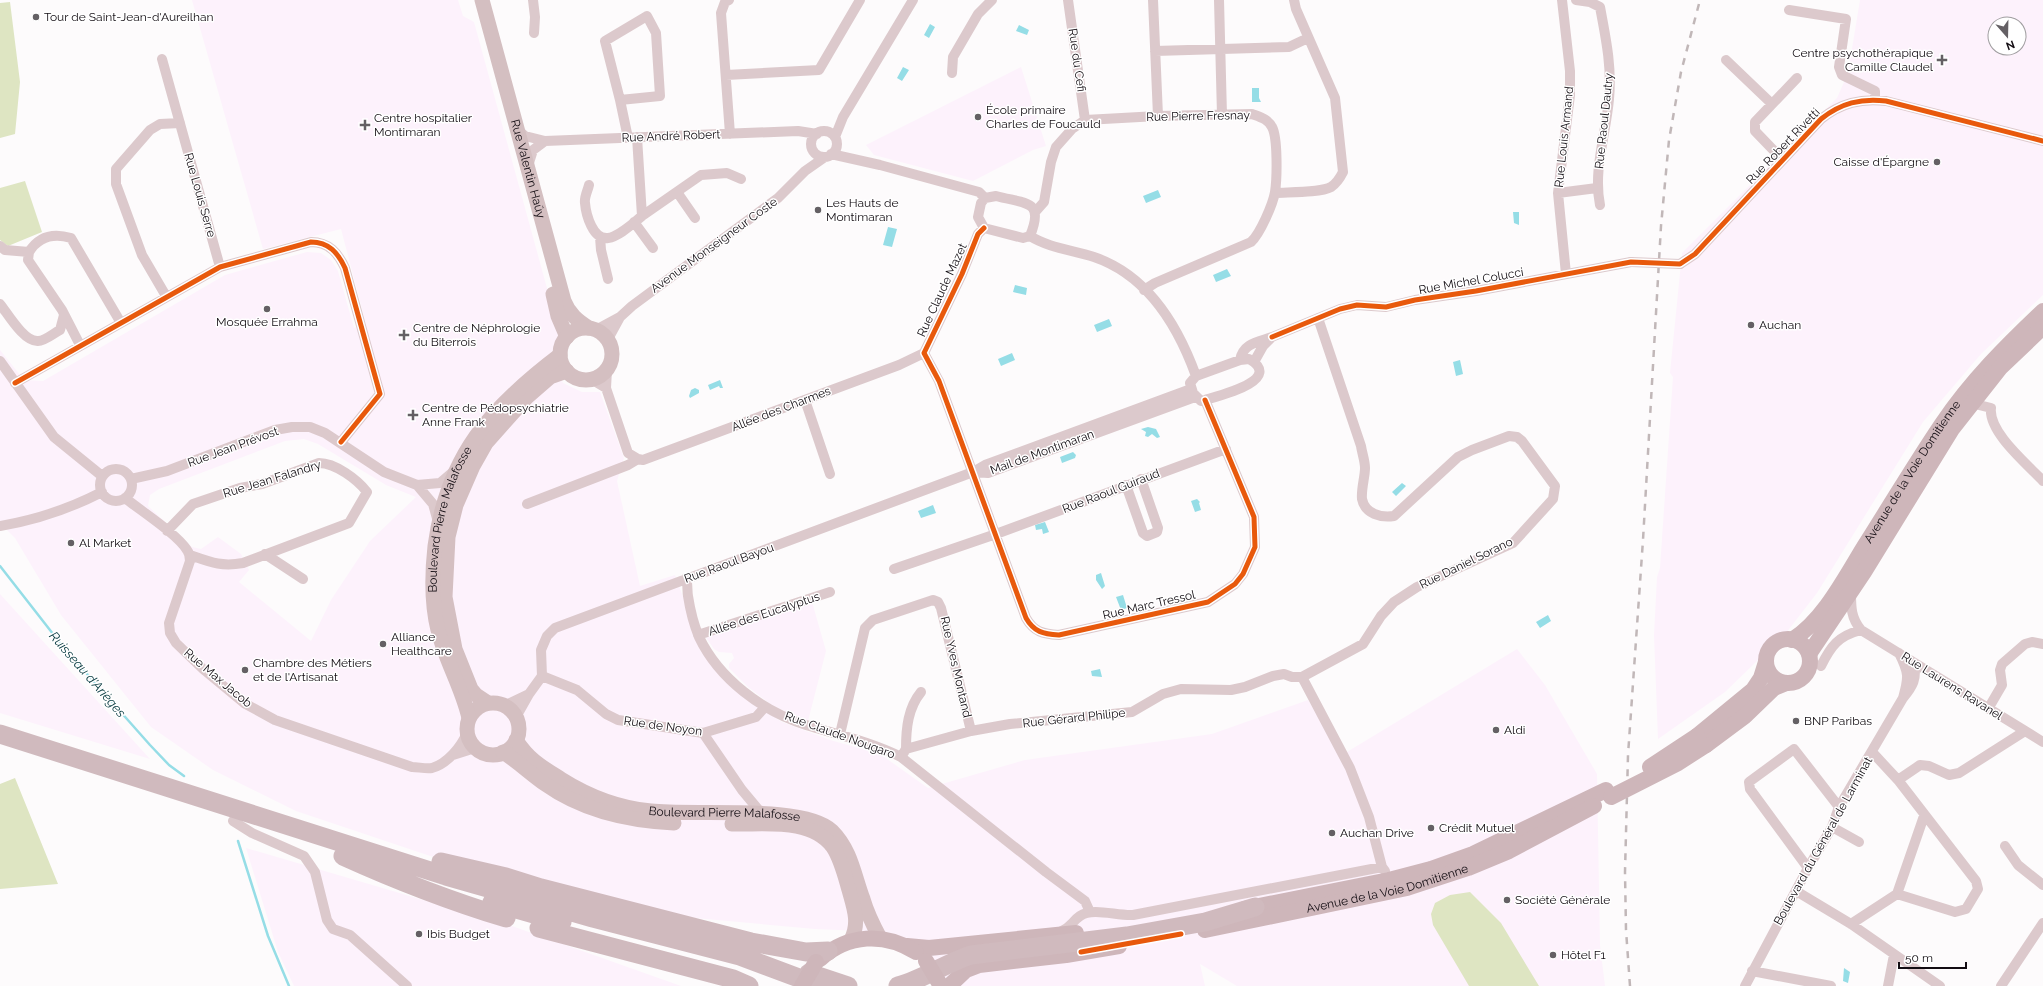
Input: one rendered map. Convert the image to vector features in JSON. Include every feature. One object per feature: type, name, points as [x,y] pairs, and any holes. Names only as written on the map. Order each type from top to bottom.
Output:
[{"type":"highway","points":[[0,734],[293,826],[446,876],[593,918],[740,956],[820,986]]},
{"type":"highway","points":[[0,747],[524,913],[694,956],[774,980],[786,986]]},
{"type":"highway","points":[[293,826],[506,877],[541,888],[751,942],[806,952],[822,957]]},
{"type":"highway","points":[[343,856],[394,879],[459,904],[594,944],[734,979],[749,986]]},
{"type":"highway","points":[[898,986],[917,980],[957,960],[971,955],[1127,936],[1205,922],[1255,907]]},
{"type":"highway","points":[[593,918],[739,949],[848,986]]},
{"type":"main road","name":"Avenue de la Voie Domitienne","points":[[1792,640],[1811,625],[1836,592],[1941,424],[1963,393],[1993,358],[2043,311]]},
{"type":"main road","name":"Avenue de la Voie Domitienne","points":[[1813,659],[1851,593],[1952,429],[1970,403],[2000,368],[2043,326]]},
{"type":"main road","points":[[1783,640],[1792,640],[1802,645],[1813,659],[1804,677],[1795,682],[1786,683],[1774,678],[1767,668],[1766,662],[1767,654],[1776,643],[1783,640]]},
{"type":"main road","name":"Avenue de la Voie Domitienne","points":[[1701,741],[1753,690],[1761,678],[1766,662]]},
{"type":"main road","name":"Avenue de la Voie Domitienne","points":[[949,986],[966,970],[979,965],[1066,955],[1158,939],[1408,888],[1468,868],[1509,851],[1608,794],[1650,767],[1701,741],[1745,716],[1774,688],[1786,683]]},
{"type":"main road","name":"Avenue de la Voie Domitienne","points":[[906,946],[929,948],[1104,930],[1255,907],[1386,873],[1432,869],[1473,854],[1608,794]]},
{"type":"main road","points":[[802,986],[822,957],[851,940],[880,938],[906,946],[926,961],[941,986]]},
{"type":"street","name":"Rue Valentin Haüy","points":[[473,0],[558,316],[567,337]]},
{"type":"street","name":"Rue Valentin Haüy","points":[[482,0],[564,301],[567,309],[578,321],[593,329]]},
{"type":"street","points":[[533,0],[535,17],[534,32]]},
{"type":"street","points":[[729,0],[725,2],[721,13],[730,134]]},
{"type":"street","points":[[726,75],[819,70],[860,0]]},
{"type":"street","points":[[828,156],[836,147],[836,140],[843,117],[913,0]]},
{"type":"street","points":[[952,73],[953,57],[978,14],[992,0]]},
{"type":"street","name":"Rue du Cefi","points":[[1068,0],[1085,120]]},
{"type":"street","points":[[1153,0],[1158,116]]},
{"type":"street","points":[[1219,0],[1222,115]]},
{"type":"street","points":[[1275,193],[1302,192],[1331,187],[1338,181],[1343,172],[1335,98],[1296,10],[1294,0]]},
{"type":"street","name":"Rue Louis Armand","points":[[1562,0],[1570,71],[1570,95],[1558,193],[1566,274]]},
{"type":"street","name":"Rue Raoul Dautry","points":[[1576,0],[1590,2],[1600,8],[1611,71],[1609,100],[1597,188],[1600,205]]},
{"type":"street","points":[[1789,10],[1846,19],[1839,67],[1842,75],[1875,91],[1875,100]]},
{"type":"street","points":[[620,100],[660,96],[656,33],[646,16],[605,41],[620,100],[632,138],[638,219],[653,248]]},
{"type":"street","points":[[1155,51],[1289,47],[1308,38]]},
{"type":"street","name":"Rue Louis Serre","points":[[162,59],[220,267]]},
{"type":"street","points":[[1726,60],[1772,104]]},
{"type":"street","points":[[1782,159],[1755,131],[1755,122],[1797,78]]},
{"type":"street","name":"Rue Robert Rivetti","points":[[1631,262],[1680,264],[1695,254],[1782,159],[1829,112],[1846,103],[1875,100],[1886,101],[2043,141]]},
{"type":"street","name":"Rue Pierre Fresnay","points":[[1085,120],[1158,116],[1252,114],[1264,118],[1272,126],[1276,137],[1275,193],[1257,236],[1251,242],[1155,283],[1144,290]]},
{"type":"street","points":[[813,147],[819,133],[843,117]]},
{"type":"street","points":[[1036,211],[1044,202],[1051,162],[1056,147],[1072,129],[1085,120]]},
{"type":"street","points":[[166,296],[142,255],[116,184],[116,169],[150,130],[160,124],[180,123]]},
{"type":"street","name":"Rue André Robert","points":[[518,130],[524,136],[545,141],[798,131],[819,133]]},
{"type":"street","points":[[798,131],[813,147],[817,154],[855,159],[979,192],[985,198]]},
{"type":"street","points":[[819,133],[830,132],[844,151],[855,159]]},
{"type":"street","points":[[528,166],[533,150],[545,141]]},
{"type":"street","name":"Avenue Monseigneur Coste","points":[[805,171],[813,147]]},
{"type":"street","name":"Avenue Monseigneur Coste","points":[[593,329],[620,317],[632,306],[778,198],[805,171],[828,156]]},
{"type":"street","points":[[600,237],[607,238],[614,236],[701,175],[727,173],[741,178]]},
{"type":"street","points":[[589,185],[584,202],[592,227],[600,237],[601,250],[608,279]]},
{"type":"street","points":[[1558,193],[1597,188]]},
{"type":"street","points":[[677,192],[695,218]]},
{"type":"street","points":[[1030,236],[1037,218],[1036,211],[1032,206],[996,196],[985,198],[981,204],[978,217],[984,228],[1023,238],[1030,236],[1040,242],[1095,257],[1124,272],[1165,312],[1176,329],[1196,376]]},
{"type":"street","name":"Rue Claude Mazet","points":[[973,472],[939,381],[924,353],[962,274],[978,234],[984,228]]},
{"type":"street","points":[[80,345],[64,315],[28,260],[28,252],[32,246],[44,238],[57,234],[71,238],[121,323]]},
{"type":"street","points":[[15,383],[166,296],[220,267],[311,242],[325,245],[338,255],[345,268],[380,394],[341,442]]},
{"type":"street","points":[[0,246],[5,250],[28,252]]},
{"type":"street","name":"Rue Michel Colucci","points":[[1240,360],[1242,350],[1247,346],[1340,308],[1357,304],[1386,307],[1415,300],[1476,291],[1631,262]]},
{"type":"street","points":[[0,304],[25,336],[31,340],[39,342],[60,330],[64,315]]},
{"type":"street","name":"Avenue Monseigneur Coste","points":[[608,339],[620,317]]},
{"type":"street","name":"Rue Daniel Sorano","points":[[1302,677],[1363,644],[1381,616],[1394,602],[1417,587],[1513,542],[1553,499],[1555,492],[1555,486],[1522,441],[1517,437],[1509,436],[1458,457],[1394,516],[1384,518],[1375,516],[1366,508],[1362,499],[1365,466],[1361,446],[1318,318]]},
{"type":"street","points":[[607,370],[591,379],[581,379],[567,371],[561,362],[560,355],[562,346],[567,337],[577,330],[593,329],[608,339],[612,355],[607,370],[606,388],[628,453],[638,459]]},
{"type":"street","points":[[60,330],[80,345]]},
{"type":"street","name":"Rue Michel Colucci","points":[[1254,362],[1263,346],[1272,337]]},
{"type":"street","name":"Allée des Charmes","points":[[527,504],[628,465],[638,459],[643,460],[805,400],[899,365],[924,353]]},
{"type":"street","name":"Boulevard Pierre Malafosse","points":[[469,718],[466,702],[445,654],[437,629],[433,594],[433,565],[438,524],[445,498],[456,470],[469,445],[503,402],[560,355]]},
{"type":"street","points":[[1249,359],[1254,362],[1258,370],[1256,380],[1249,385],[1201,401],[1193,393],[1190,383],[1196,376],[1240,360],[1249,359]]},
{"type":"street","points":[[0,360],[54,437],[102,476]]},
{"type":"street","name":"Boulevard Pierre Malafosse","points":[[488,703],[476,695],[471,689],[455,649],[445,597],[448,537],[456,505],[472,466],[486,443],[527,397],[550,377],[567,371]]},
{"type":"street","points":[[591,379],[606,388]]},
{"type":"street","name":"Mail de Montimaran","points":[[973,472],[988,473],[1193,393]]},
{"type":"street","points":[[805,400],[830,474]]},
{"type":"street","name":"Rue Marc Tressol","points":[[973,472],[1026,618],[1031,626],[1039,632],[1046,635],[1059,635],[1208,602],[1235,584],[1250,562],[1255,547],[1254,517],[1205,400]]},
{"type":"street","points":[[1970,403],[1991,408],[1990,414],[1996,430],[2043,481]]},
{"type":"street","name":"Rue Jean Prévost","points":[[131,480],[168,471],[275,430],[292,427],[310,427],[325,432],[384,472],[417,485],[440,483],[456,470]]},
{"type":"street","name":"Rue Raoul Guiraud","points":[[894,569],[996,534],[1226,448]]},
{"type":"street","name":"Rue Jean Falandry","points":[[167,532],[193,504],[240,488],[262,484],[319,463],[328,463],[362,484],[367,492],[349,523],[265,554],[243,564],[228,566],[211,563],[190,555]]},
{"type":"street","points":[[115,469],[125,472],[131,480],[131,490],[125,498],[120,500],[110,500],[102,492],[100,487],[102,476],[110,470],[115,469]]},
{"type":"street","name":"Rue Raoul Bayou","points":[[542,676],[542,650],[547,636],[555,628],[973,472]]},
{"type":"street","points":[[1126,485],[1143,533],[1147,536],[1151,535],[1157,532],[1158,528],[1141,479]]},
{"type":"street","name":"Rue Jean Prévost","points":[[417,485],[433,504],[438,524]]},
{"type":"street","points":[[0,526],[34,520],[75,506],[102,492]]},
{"type":"street","points":[[125,498],[187,549],[190,555]]},
{"type":"street","points":[[265,554],[303,579]]},
{"type":"street","name":"Rue Max Jacob","points":[[190,555],[190,561],[169,623],[170,633],[176,643],[203,669],[244,703],[275,720],[412,767],[432,768],[451,756],[475,748]]},
{"type":"street","name":"Rue Claude Nougaro","points":[[686,578],[689,601],[698,635],[708,654],[724,673],[765,707],[805,725],[904,753],[1046,872],[1085,901],[1090,912]]},
{"type":"street","name":"Allée des Eucalyptus","points":[[698,635],[830,592]]},
{"type":"street","points":[[1813,659],[1827,654],[1835,643],[1846,634],[1861,630],[1855,622],[1852,614],[1851,593]]},
{"type":"street","name":"Rue Yves Montand","points":[[840,734],[865,628],[873,620],[933,600],[938,602],[942,608],[971,731]]},
{"type":"street","name":"Rue Laurens Ravanel","points":[[1861,630],[2025,731],[2041,738]]},
{"type":"street","points":[[1988,708],[2002,685],[2000,670],[2002,664],[2025,644],[2032,642],[2043,644]]},
{"type":"street","name":"Boulevard du Général de Larminat","points":[[1899,653],[1907,669],[1908,679],[1903,698]]},
{"type":"street","points":[[1813,659],[1827,654]]},
{"type":"street","name":"Boulevard du Général de Larminat","points":[[1745,986],[1808,868],[1832,827],[1839,807],[1903,698],[1913,685],[1915,678],[1914,662]]},
{"type":"street","name":"Rue Gérard Philipe","points":[[904,753],[971,731],[1010,724],[1115,715],[1132,712],[1163,694],[1181,688],[1231,690],[1245,687],[1273,676],[1284,674],[1292,677],[1302,677]]},
{"type":"street","points":[[516,717],[529,694],[542,676]]},
{"type":"street","name":"Rue de Noyon","points":[[542,676],[577,690],[606,714],[618,720],[703,733],[756,717],[765,707]]},
{"type":"street","points":[[1302,677],[1350,768],[1369,818],[1386,873]]},
{"type":"street","points":[[904,753],[906,731],[913,701],[921,692]]},
{"type":"street","points":[[504,706],[529,694]]},
{"type":"street","points":[[488,703],[504,706],[509,708],[516,717],[518,724],[516,740],[513,745],[503,752],[490,754],[475,748],[467,733],[469,718],[474,711],[488,703]]},
{"type":"street","points":[[1898,780],[1920,765],[1929,766],[1949,775],[1959,773],[2025,731]]},
{"type":"street","name":"Rue Max Jacob","points":[[451,756],[463,743],[467,733]]},
{"type":"street","points":[[703,733],[742,790],[762,814]]},
{"type":"street","name":"Boulevard Pierre Malafosse","points":[[516,740],[526,754],[537,764],[582,792],[619,805],[658,812],[762,814],[798,816],[814,820],[831,830],[842,843],[850,857],[871,922],[880,938]]},
{"type":"street","points":[[1808,868],[1750,789],[1749,782],[1794,749],[1839,807]]},
{"type":"street","name":"Boulevard Pierre Malafosse","points":[[503,752],[546,785],[577,803],[623,818],[684,823],[791,825],[806,828],[820,835],[832,846],[841,862],[849,889],[857,924],[851,940]]},
{"type":"street","points":[[1872,752],[1898,780],[1924,816],[1976,881],[1978,888],[1966,908],[1955,912],[1897,894]]},
{"type":"street","points":[[737,814],[743,801],[742,790]]},
{"type":"street","points":[[1851,924],[1897,894],[1924,816]]},
{"type":"street","points":[[233,820],[252,833],[304,856],[315,872],[327,920],[333,929],[350,935],[406,986]]},
{"type":"street","points":[[1832,827],[1859,842]]},
{"type":"street","points":[[2005,846],[2018,865],[2043,884]]},
{"type":"street","name":"Avenue de la Voie Domitienne","points":[[1052,936],[1071,927],[1079,916],[1090,912],[1101,911],[1120,916],[1133,915],[1386,873]]},
{"type":"street","points":[[1796,891],[1851,924],[1940,986]]},
{"type":"street","points":[[2002,986],[2043,923]]},
{"type":"street","points":[[1888,986],[1894,955]]},
{"type":"street","points":[[1752,971],[1831,986]]},
{"type":"shaded area","points":[[192,0],[458,0],[463,16],[474,22],[559,332],[556,344],[550,356],[563,383],[582,392],[600,392],[624,458],[617,481],[640,586],[675,575],[699,640],[752,702],[782,722],[830,740],[880,754],[928,788],[1025,760],[1212,734],[1308,700],[1342,755],[1517,649],[1545,685],[1597,774],[1600,945],[1605,986],[1237,986],[1200,964],[1205,986],[945,986],[929,953],[887,932],[815,929],[695,918],[475,871],[296,811],[213,770],[151,727],[61,615],[15,538],[0,523],[0,350],[24,380],[43,381],[225,275],[307,252],[321,253],[331,260],[338,271],[354,328],[366,324],[341,229],[263,249]],"holes":[[[304,439],[318,444],[386,485],[416,497],[370,541],[331,600],[311,641],[239,582],[249,570],[241,554],[218,537],[201,549],[192,547],[148,506],[150,495],[159,489],[285,441]]]},
{"type":"shaded area","points":[[1860,0],[2043,0],[2043,295],[1981,354],[1923,422],[1817,593],[1786,633],[1725,692],[1658,739],[1654,635],[1657,577],[1660,568],[1673,377],[1670,373],[1682,253],[1837,98],[1848,73]]},
{"type":"shaded area","name":"École primaire Charles de Foucauld","points":[[1021,67],[1046,146],[1033,150],[973,181],[874,155],[866,145]]},
{"type":"shaded area","points":[[0,594],[150,759],[0,713]]},
{"type":"shaded area","points":[[812,602],[826,651],[808,721],[773,706],[748,687],[729,668],[729,664],[734,658],[732,653],[719,652],[714,649],[705,636]]},
{"type":"shaded area","points":[[246,848],[512,926],[681,986],[294,986],[278,952]]},
{"type":"green space","points":[[10,2],[20,82],[15,134],[0,138],[0,3]]},
{"type":"green space","points":[[25,181],[42,232],[8,246],[0,240],[0,188]]},
{"type":"green space","points":[[15,778],[58,884],[0,889],[0,784]]},
{"type":"green space","points":[[1470,892],[1501,923],[1539,986],[1469,986],[1433,925],[1431,914],[1435,903],[1450,895]]},
{"type":"water","points":[[930,24],[935,27],[929,38],[924,35]]},
{"type":"water","points":[[1019,25],[1029,30],[1027,35],[1016,31]]},
{"type":"water","points":[[903,67],[909,70],[902,81],[897,78]]},
{"type":"water","points":[[1252,88],[1259,88],[1259,98],[1261,102],[1252,102]]},
{"type":"water","points":[[1158,190],[1161,197],[1146,203],[1143,196]]},
{"type":"water","points":[[1513,212],[1519,212],[1519,225],[1514,223]]},
{"type":"water","points":[[888,227],[897,229],[892,247],[883,245]]},
{"type":"water","points":[[1227,269],[1231,276],[1216,282],[1213,275]]},
{"type":"water","points":[[1015,285],[1027,288],[1026,295],[1013,292]]},
{"type":"water","points":[[1109,319],[1112,326],[1097,332],[1094,325]]},
{"type":"water","points":[[1012,353],[1015,360],[1001,366],[998,359]]},
{"type":"water","points":[[1460,360],[1463,374],[1456,376],[1453,362]]},
{"type":"water","points":[[720,380],[723,388],[720,388],[719,386],[710,390],[708,385]]},
{"type":"water","points":[[695,388],[699,390],[699,393],[690,398],[689,396],[691,390]]},
{"type":"water","points":[[1148,427],[1156,429],[1160,437],[1157,438],[1152,434],[1148,437],[1145,436],[1146,432],[1141,429]]},
{"type":"water","points":[[1073,452],[1076,455],[1075,458],[1062,463],[1060,457]]},
{"type":"water","points":[[1402,483],[1406,486],[1396,496],[1392,492]]},
{"type":"water","points":[[1197,499],[1200,502],[1201,510],[1195,512],[1191,501]]},
{"type":"water","points":[[933,505],[936,513],[921,518],[918,511]]},
{"type":"water","points":[[1045,522],[1049,532],[1043,534],[1042,529],[1036,530],[1035,525]]},
{"type":"water","points":[[1101,573],[1105,586],[1102,589],[1096,580],[1096,575]]},
{"type":"water","points":[[1123,595],[1127,608],[1121,610],[1116,597]]},
{"type":"water","points":[[1548,615],[1551,621],[1540,628],[1536,622]]},
{"type":"water","points":[[1100,669],[1102,677],[1092,676],[1091,671]]},
{"type":"water","points":[[1844,968],[1850,972],[1848,983],[1843,981]]},
{"type":"waterway","name":"Ruisseau d'Arièges","points":[[0,566],[64,648],[150,745],[169,765],[184,776]]},
{"type":"waterway","name":"Ruisseau d'Arièges","points":[[238,841],[268,936],[289,986]]},
{"type":"railway","points":[[1630,986],[1626,930],[1625,872],[1628,755],[1643,540],[1661,226],[1669,140],[1681,72],[1700,0]]},
{"type":"cycle path","points":[[1272,337],[1340,309],[1357,305],[1386,307],[1415,300],[1476,291],[1631,262],[1680,264],[1695,254],[1821,119],[1844,105],[1868,100],[1886,101],[2043,141]]},
{"type":"cycle path","points":[[984,228],[978,234],[962,274],[924,353],[939,381],[1026,618],[1032,626],[1044,633],[1059,635],[1208,602],[1235,584],[1243,574],[1255,547],[1254,517],[1205,400]]},
{"type":"cycle path","points":[[15,383],[220,267],[311,242],[323,244],[328,246],[336,253],[345,268],[380,394],[341,442]]},
{"type":"cycle path","points":[[1081,952],[1181,934]]},
{"type":"place","name":"Tour de Saint-Jean-d'Aureilhan","points":[[36,17]]},
{"type":"place","name":"Centre psychothérapique Camille Claudel","points":[[1942,60]]},
{"type":"place","name":"École primaire Charles de Foucauld","points":[[978,117]]},
{"type":"place","name":"Centre hospitalier Montimaran","points":[[365,125]]},
{"type":"place","name":"Caisse d'Épargne","points":[[1937,162]]},
{"type":"place","name":"Les Hauts de Montimaran","points":[[818,210]]},
{"type":"place","name":"Mosquée Errahma","points":[[267,309]]},
{"type":"place","name":"Auchan","points":[[1751,325]]},
{"type":"place","name":"Centre de Néphrologie du Biterrois","points":[[404,335]]},
{"type":"place","name":"Centre de Pédopsychiatrie Anne Frank","points":[[413,415]]},
{"type":"place","name":"Al Market","points":[[71,543]]},
{"type":"place","name":"Alliance Healthcare","points":[[383,644]]},
{"type":"place","name":"Chambre des Métiers et de l'Artisanat","points":[[245,670]]},
{"type":"place","name":"BNP Paribas","points":[[1796,721]]},
{"type":"place","name":"Aldi","points":[[1496,730]]},
{"type":"place","name":"Crédit Mutuel","points":[[1431,828]]},
{"type":"place","name":"Auchan Drive","points":[[1332,833]]},
{"type":"place","name":"Société Générale","points":[[1507,900]]},
{"type":"place","name":"Ibis Budget","points":[[419,934]]},
{"type":"place","name":"Hôtel F1","points":[[1553,955]]}]
